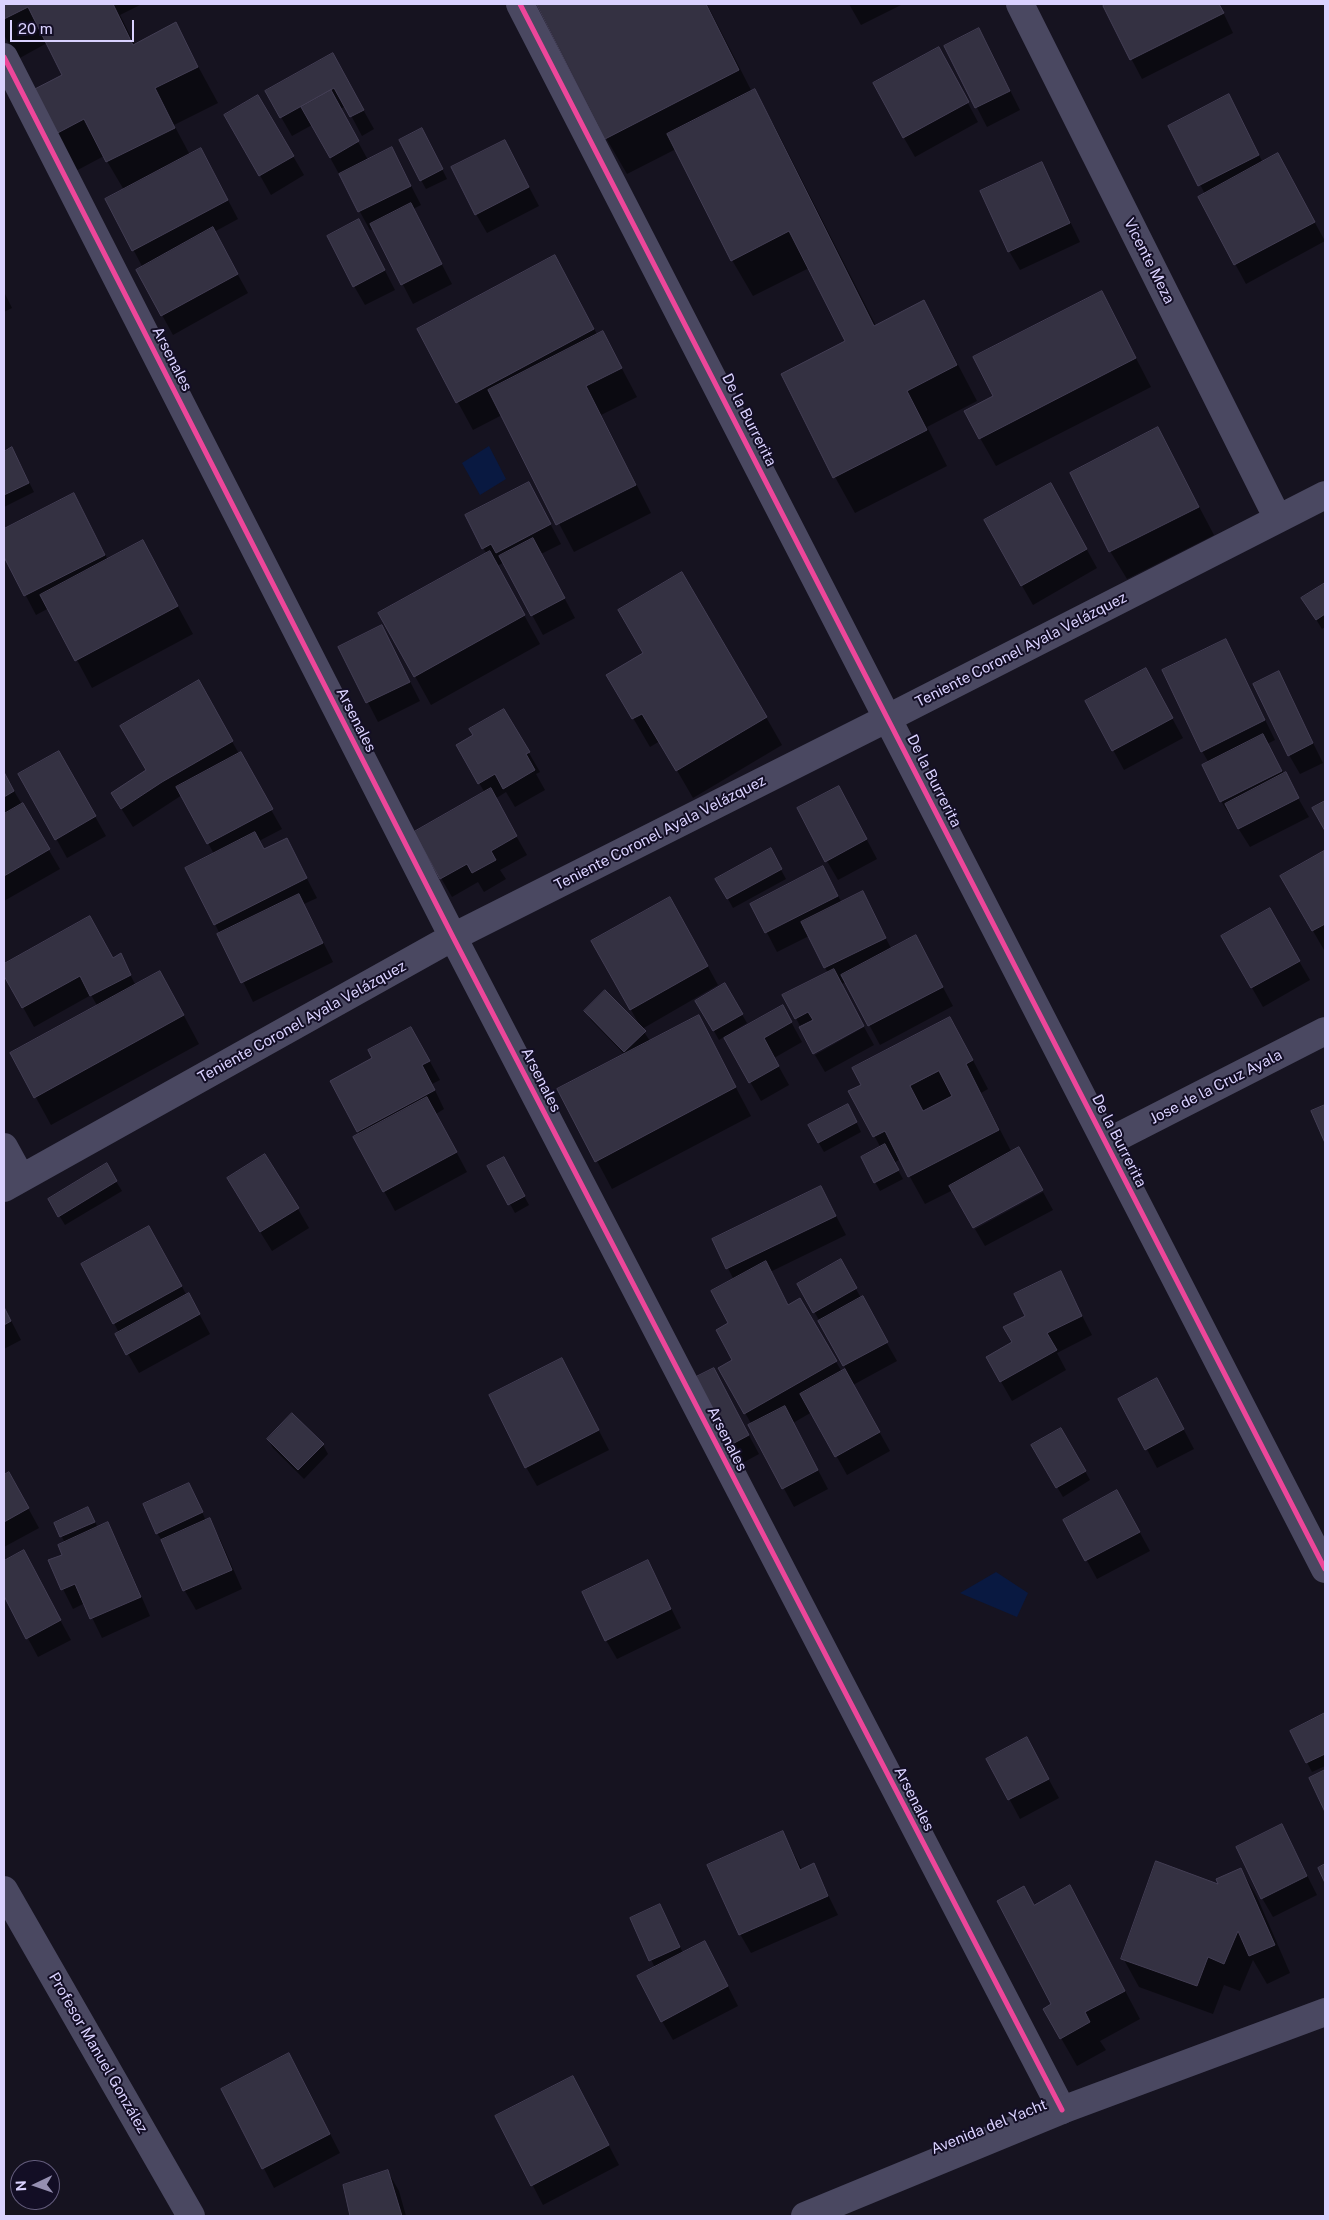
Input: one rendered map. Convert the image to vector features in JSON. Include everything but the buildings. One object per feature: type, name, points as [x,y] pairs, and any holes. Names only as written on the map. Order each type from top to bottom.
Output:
[{"type":"street","name":"De la Burrerita","points":[[520,4],[1106,1143],[1322,1553]]},
{"type":"street","name":"Vicente Meza","points":[[1020,4],[1278,519]]},
{"type":"street","name":"Arsenales","points":[[4,57],[453,937],[1062,2110]]},
{"type":"street","name":"Teniente Coronel Ayala Velázquez","points":[[12,1183],[453,937],[1325,495]]},
{"type":"street","name":"Jose de la Cruz Ayala","points":[[1106,1143],[1325,1032]]},
{"type":"street","points":[[4,1147],[12,1183]]},
{"type":"street","name":"Profesor Manuel González","points":[[4,1890],[191,2216]]},
{"type":"street","name":"Avenida del Yacht","points":[[805,2216],[1062,2110],[1325,2012]]},
{"type":"water","points":[[489,446],[506,479],[480,495],[462,463]]},
{"type":"water","points":[[996,1572],[1028,1593],[1017,1617],[960,1593]]},
{"type":"cycle path","points":[[520,4],[1325,1569]]},
{"type":"cycle path","points":[[4,57],[453,937],[1062,2110]]}]
